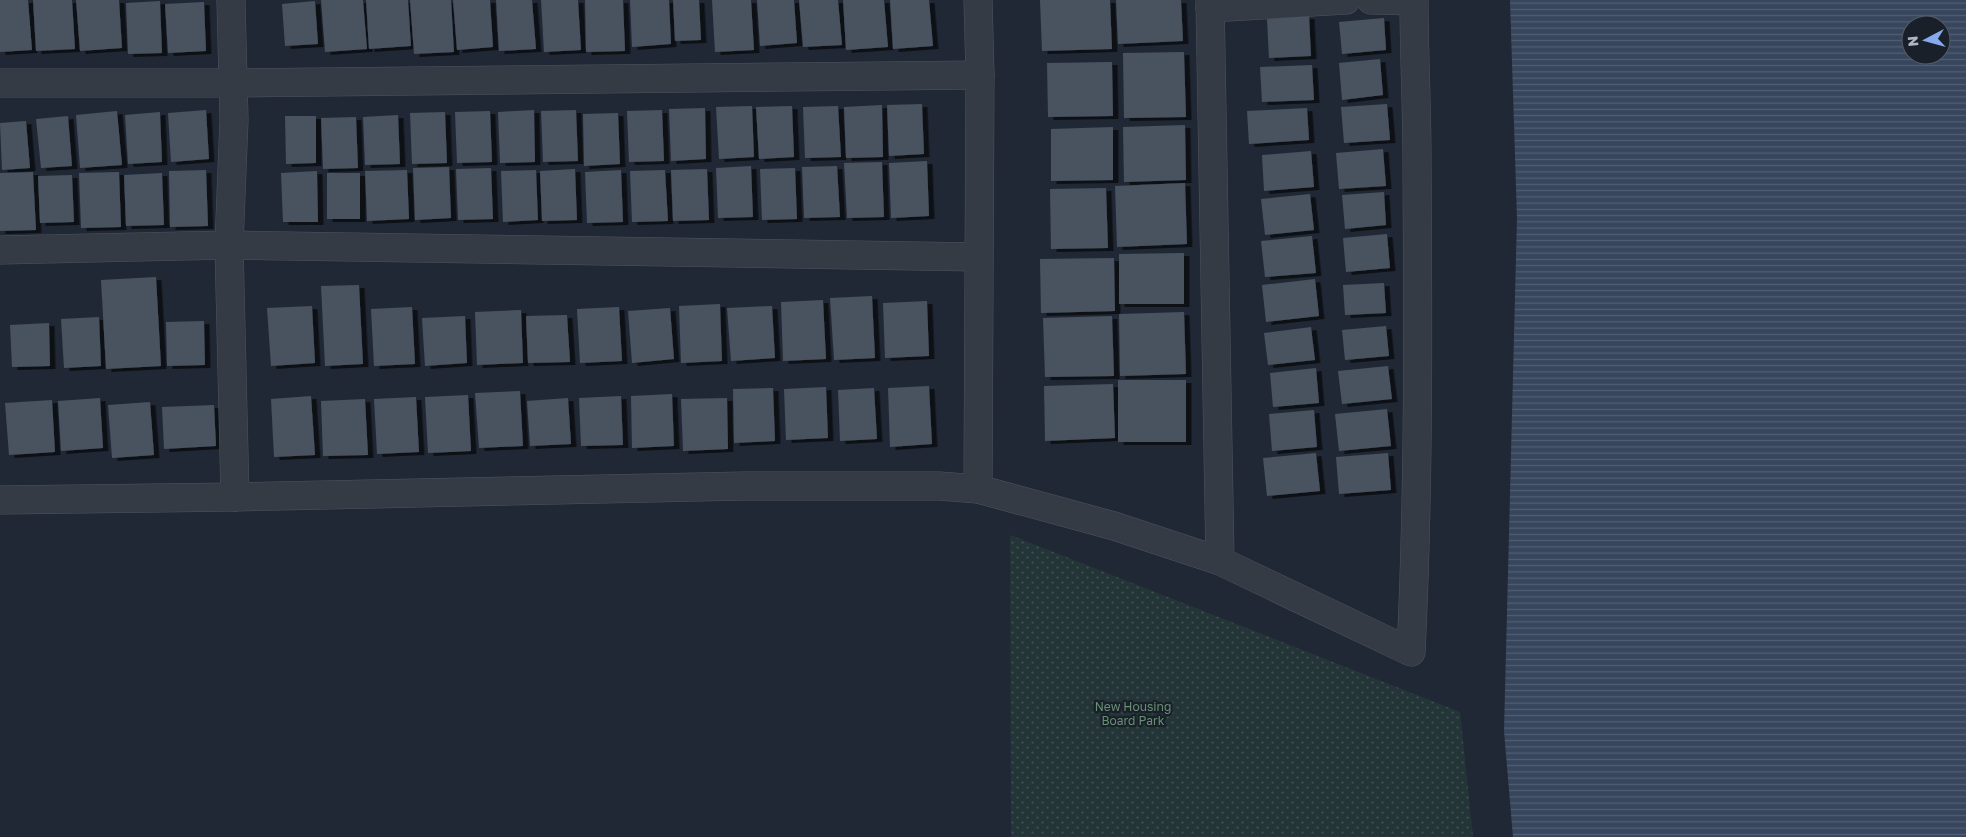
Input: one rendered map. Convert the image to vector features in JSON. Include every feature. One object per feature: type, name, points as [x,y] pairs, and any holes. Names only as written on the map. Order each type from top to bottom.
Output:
[{"type":"street","points":[[231,0],[234,120],[229,245],[235,497]]},
{"type":"street","points":[[978,0],[980,75],[978,489]]},
{"type":"street","points":[[1220,561],[1210,4],[1346,0]]},
{"type":"street","points":[[0,500],[745,486],[938,486],[978,489],[1114,526],[1220,561],[1411,652],[1417,462],[1417,158],[1414,1],[1371,0]]},
{"type":"street","points":[[0,83],[233,83],[980,75]]},
{"type":"street","points":[[0,250],[229,245],[978,257]]},
{"type":"green space","name":"New Housing Board Park","points":[[1010,535],[1460,712],[1473,837],[1011,837]]},
{"type":"water","points":[[1510,0],[1966,0],[1966,837],[1513,837],[1504,731],[1517,218]]},
{"type":"building","points":[[0,0],[28,0],[32,50],[0,52]]},
{"type":"building","points":[[33,0],[72,0],[75,49],[36,51]]},
{"type":"building","points":[[76,0],[119,0],[122,48],[80,51]]},
{"type":"building","points":[[321,0],[363,0],[367,49],[325,52]]},
{"type":"building","points":[[366,0],[408,0],[411,46],[369,49]]},
{"type":"building","points":[[410,0],[451,0],[454,52],[414,54]]},
{"type":"building","points":[[453,0],[490,0],[493,47],[457,50]]},
{"type":"building","points":[[496,0],[532,0],[536,49],[499,51]]},
{"type":"building","points":[[541,0],[578,0],[581,50],[544,52]]},
{"type":"building","points":[[585,0],[623,0],[625,51],[586,52]]},
{"type":"building","points":[[630,0],[669,0],[671,44],[632,47]]},
{"type":"building","points":[[673,0],[699,0],[701,40],[675,41]]},
{"type":"building","points":[[712,0],[751,0],[754,50],[715,52]]},
{"type":"building","points":[[757,0],[794,0],[797,43],[760,46]]},
{"type":"building","points":[[799,0],[838,0],[842,45],[803,47]]},
{"type":"building","points":[[843,0],[884,0],[888,47],[846,50]]},
{"type":"building","points":[[890,0],[929,0],[933,46],[893,49]]},
{"type":"building","points":[[1040,0],[1110,0],[1112,49],[1042,51]]},
{"type":"building","points":[[1116,0],[1181,0],[1183,41],[1118,44]]},
{"type":"building","points":[[160,1],[162,53],[128,54],[126,3]]},
{"type":"building","points":[[315,1],[318,44],[285,46],[282,4]]},
{"type":"building","points":[[204,2],[206,51],[168,53],[165,4]]},
{"type":"building","points":[[1309,16],[1311,56],[1269,58],[1267,19]]},
{"type":"building","points":[[1384,18],[1386,50],[1342,54],[1339,22]]},
{"type":"building","points":[[1184,52],[1186,117],[1124,118],[1123,53]]},
{"type":"building","points":[[1380,59],[1383,95],[1342,100],[1339,63]]},
{"type":"building","points":[[1112,62],[1113,116],[1048,117],[1047,63]]},
{"type":"building","points":[[1312,65],[1314,100],[1262,102],[1260,67]]},
{"type":"building","points":[[922,104],[924,154],[889,156],[887,105]]},
{"type":"building","points":[[1387,104],[1390,140],[1344,143],[1341,107]]},
{"type":"building","points":[[882,105],[883,157],[846,158],[844,107]]},
{"type":"building","points":[[752,106],[754,157],[719,159],[716,107]]},
{"type":"building","points":[[792,106],[794,157],[759,159],[756,107]]},
{"type":"building","points":[[838,106],[841,157],[805,158],[803,107]]},
{"type":"building","points":[[705,108],[706,159],[671,161],[669,109]]},
{"type":"building","points":[[1307,108],[1309,140],[1249,144],[1247,111]]},
{"type":"building","points":[[206,110],[209,159],[171,162],[168,113]]},
{"type":"building","points":[[534,110],[535,162],[500,163],[498,112]]},
{"type":"building","points":[[576,110],[578,161],[543,162],[541,111]]},
{"type":"building","points":[[662,110],[664,161],[629,162],[627,111]]},
{"type":"building","points":[[117,111],[122,165],[80,168],[76,115]]},
{"type":"building","points":[[490,111],[492,162],[457,163],[455,112]]},
{"type":"building","points":[[160,112],[162,162],[128,164],[125,115]]},
{"type":"building","points":[[445,112],[447,163],[412,164],[410,113]]},
{"type":"building","points":[[618,113],[620,164],[584,166],[583,114]]},
{"type":"building","points":[[398,115],[400,164],[365,165],[363,117]]},
{"type":"building","points":[[68,116],[72,166],[41,168],[36,119]]},
{"type":"building","points":[[285,116],[316,116],[316,163],[286,164]]},
{"type":"building","points":[[356,117],[358,168],[323,169],[321,118]]},
{"type":"building","points":[[26,121],[30,168],[2,170],[0,123]]},
{"type":"building","points":[[1185,125],[1186,180],[1124,182],[1123,127]]},
{"type":"building","points":[[1113,127],[1113,180],[1051,181],[1051,129]]},
{"type":"building","points":[[1383,149],[1386,186],[1339,189],[1336,153]]},
{"type":"building","points":[[1311,151],[1314,187],[1264,191],[1262,155]]},
{"type":"building","points":[[927,161],[929,216],[891,218],[889,163]]},
{"type":"building","points":[[882,162],[884,217],[847,218],[844,163]]},
{"type":"building","points":[[751,166],[753,217],[718,218],[716,168]]},
{"type":"building","points":[[837,166],[840,217],[804,218],[802,167]]},
{"type":"building","points":[[449,167],[451,218],[415,220],[413,168]]},
{"type":"building","points":[[491,168],[493,219],[458,220],[456,169]]},
{"type":"building","points":[[795,168],[797,219],[762,220],[760,169]]},
{"type":"building","points":[[575,169],[577,220],[542,221],[540,171]]},
{"type":"building","points":[[707,169],[709,220],[673,221],[671,170]]},
{"type":"building","points":[[206,170],[208,226],[170,227],[169,171]]},
{"type":"building","points":[[407,170],[409,219],[367,221],[365,171]]},
{"type":"building","points":[[536,170],[538,220],[503,222],[501,171]]},
{"type":"building","points":[[621,170],[623,222],[587,223],[585,172]]},
{"type":"building","points":[[665,170],[668,221],[632,222],[630,171]]},
{"type":"building","points":[[317,171],[318,222],[283,222],[281,173]]},
{"type":"building","points":[[33,172],[36,230],[0,231],[0,173]]},
{"type":"building","points":[[119,172],[121,227],[81,228],[79,173]]},
{"type":"building","points":[[162,173],[164,225],[126,226],[124,175]]},
{"type":"building","points":[[327,173],[360,173],[360,219],[327,219]]},
{"type":"building","points":[[72,175],[74,222],[40,223],[38,176]]},
{"type":"building","points":[[1185,183],[1187,244],[1117,247],[1115,186]]},
{"type":"building","points":[[1106,188],[1108,248],[1051,249],[1050,189]]},
{"type":"building","points":[[1384,192],[1386,225],[1345,229],[1342,195]]},
{"type":"building","points":[[1310,194],[1314,230],[1265,235],[1261,199]]},
{"type":"building","points":[[1387,234],[1390,268],[1346,272],[1343,238]]},
{"type":"building","points":[[1312,236],[1316,273],[1265,277],[1261,241]]},
{"type":"building","points":[[1184,253],[1184,304],[1119,304],[1119,254]]},
{"type":"building","points":[[1114,258],[1115,311],[1041,313],[1040,259]]},
{"type":"building","points":[[156,277],[161,366],[106,369],[101,280]]},
{"type":"building","points":[[1315,279],[1319,316],[1266,322],[1262,285]]},
{"type":"building","points":[[1384,283],[1386,313],[1345,315],[1343,285]]},
{"type":"building","points":[[359,285],[363,364],[325,366],[321,286]]},
{"type":"building","points":[[872,296],[875,358],[834,360],[830,298]]},
{"type":"building","points":[[823,300],[826,359],[783,361],[781,302]]},
{"type":"building","points":[[927,301],[929,356],[885,358],[883,303]]},
{"type":"building","points":[[720,304],[722,361],[681,363],[679,306]]},
{"type":"building","points":[[312,306],[315,363],[271,366],[267,308]]},
{"type":"building","points":[[772,306],[775,358],[731,361],[727,308]]},
{"type":"building","points":[[412,307],[415,364],[374,366],[371,309]]},
{"type":"building","points":[[619,307],[622,361],[580,363],[577,309]]},
{"type":"building","points":[[670,308],[674,359],[632,363],[628,311]]},
{"type":"building","points":[[521,310],[523,363],[477,365],[475,312]]},
{"type":"building","points":[[1184,312],[1186,374],[1120,376],[1119,314]]},
{"type":"building","points":[[567,315],[570,362],[528,363],[526,316]]},
{"type":"building","points":[[465,316],[467,363],[425,366],[422,318]]},
{"type":"building","points":[[1112,316],[1114,376],[1045,377],[1043,318]]},
{"type":"building","points":[[99,317],[101,366],[64,368],[61,319]]},
{"type":"building","points":[[204,321],[205,365],[167,366],[166,322]]},
{"type":"building","points":[[49,323],[50,366],[12,367],[10,325]]},
{"type":"building","points":[[1386,326],[1389,356],[1345,360],[1342,330]]},
{"type":"building","points":[[1311,327],[1315,360],[1268,365],[1264,333]]},
{"type":"building","points":[[1388,366],[1392,399],[1342,404],[1338,371]]},
{"type":"building","points":[[1316,368],[1319,403],[1273,407],[1270,373]]},
{"type":"building","points":[[1118,380],[1186,380],[1186,442],[1118,442]]},
{"type":"building","points":[[1113,384],[1115,438],[1045,441],[1044,386]]},
{"type":"building","points":[[929,386],[932,444],[890,447],[888,388]]},
{"type":"building","points":[[826,387],[828,438],[786,440],[784,389]]},
{"type":"building","points":[[773,388],[775,441],[734,443],[733,389]]},
{"type":"building","points":[[874,388],[877,439],[840,441],[838,390]]},
{"type":"building","points":[[520,391],[523,446],[479,448],[475,393]]},
{"type":"building","points":[[672,394],[674,446],[632,448],[631,396]]},
{"type":"building","points":[[468,395],[471,451],[428,453],[425,397]]},
{"type":"building","points":[[311,396],[315,455],[274,457],[271,399]]},
{"type":"building","points":[[621,396],[623,445],[581,446],[579,398]]},
{"type":"building","points":[[416,397],[419,452],[377,454],[374,399]]},
{"type":"building","points":[[100,398],[103,448],[61,451],[58,401]]},
{"type":"building","points":[[568,398],[571,444],[530,446],[527,401]]},
{"type":"building","points":[[727,398],[728,449],[683,451],[681,399]]},
{"type":"building","points":[[365,399],[368,455],[323,456],[321,401]]},
{"type":"building","points":[[52,400],[55,452],[9,455],[5,403]]},
{"type":"building","points":[[150,402],[154,455],[112,458],[108,405]]},
{"type":"building","points":[[214,405],[216,446],[164,449],[162,407]]},
{"type":"building","points":[[1387,409],[1391,446],[1339,451],[1335,414]]},
{"type":"building","points":[[1314,410],[1317,447],[1272,451],[1269,414]]},
{"type":"building","points":[[1316,453],[1320,491],[1267,496],[1263,458]]},
{"type":"building","points":[[1388,453],[1391,490],[1339,494],[1336,457]]}]
